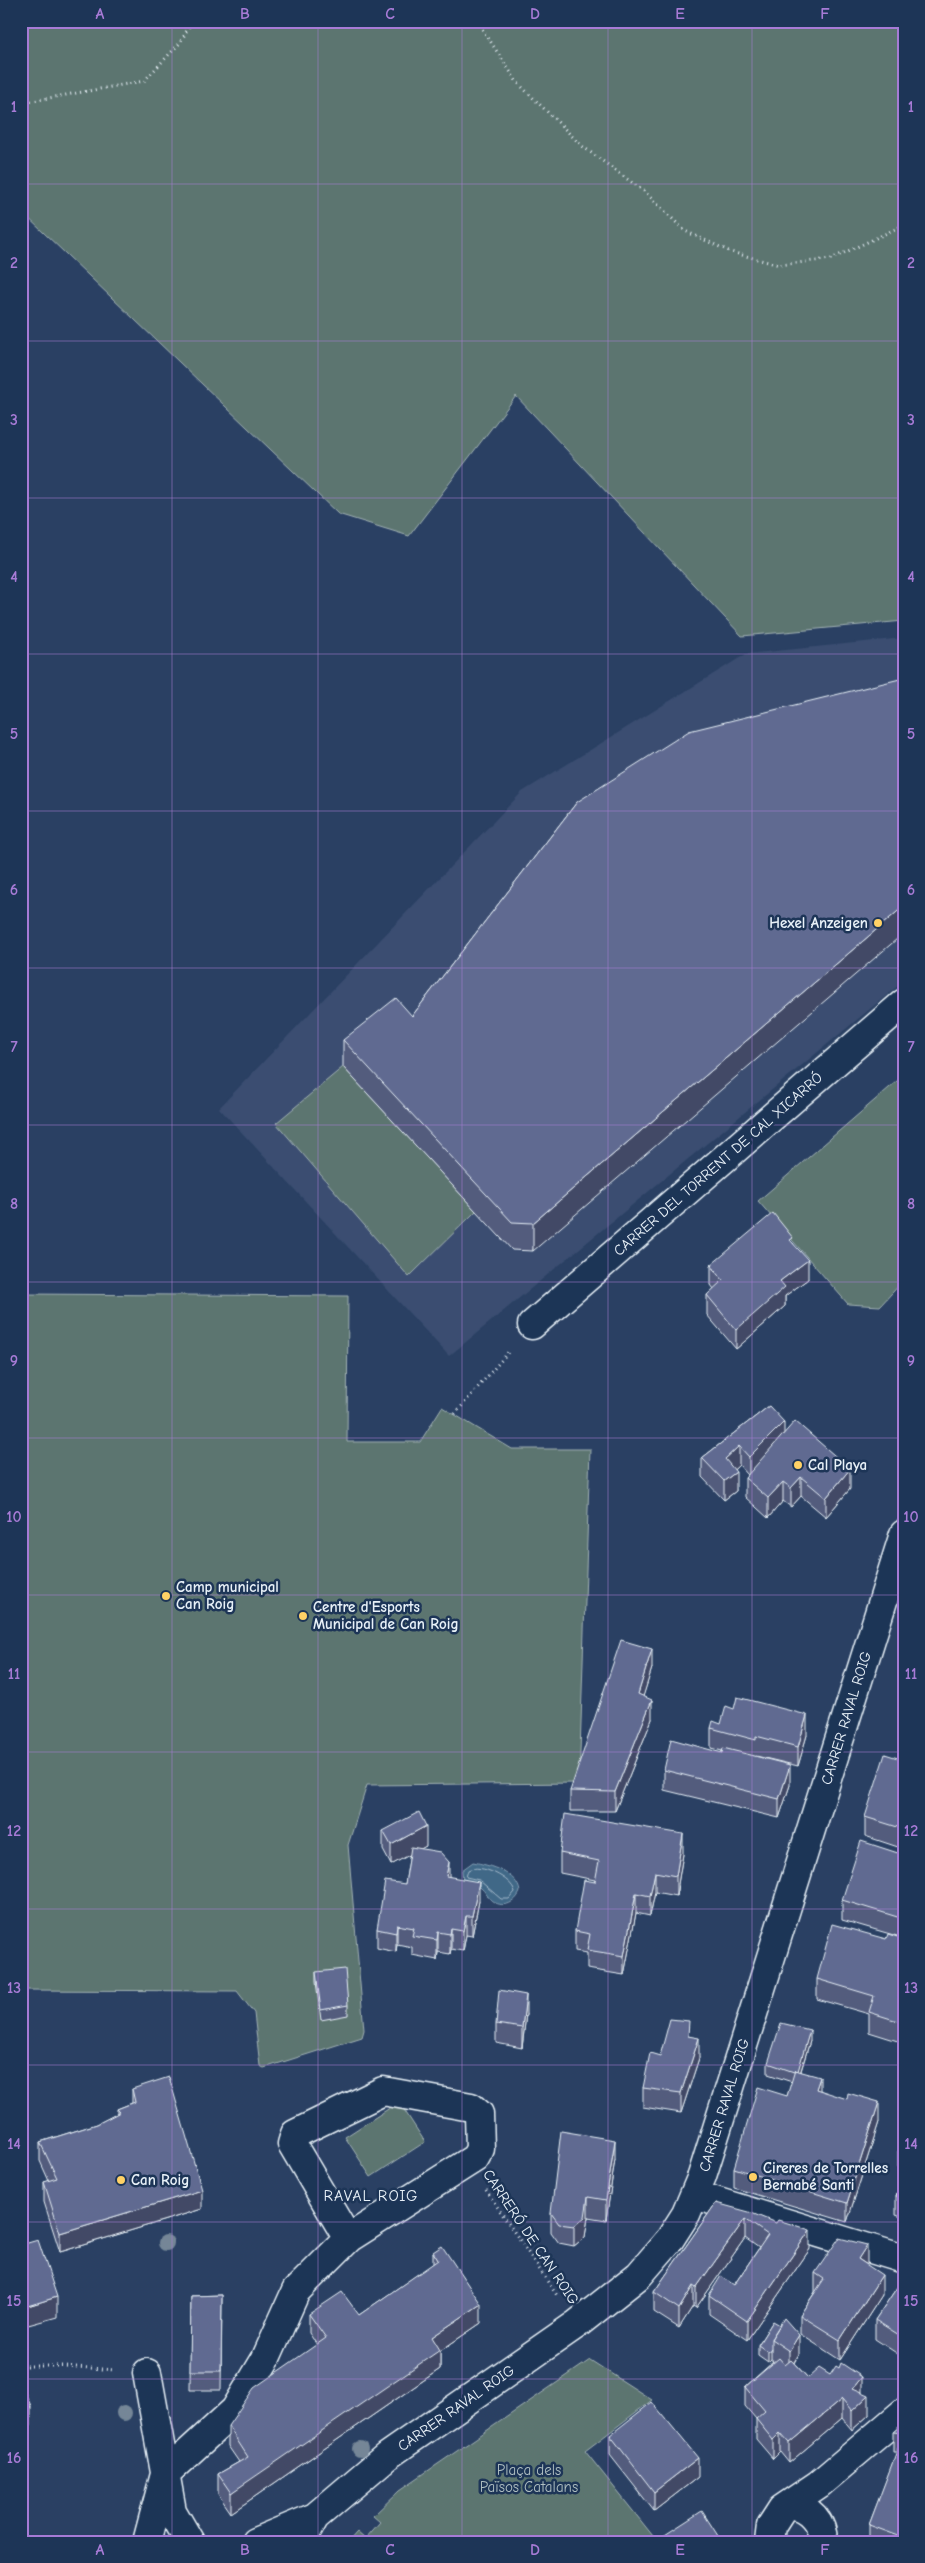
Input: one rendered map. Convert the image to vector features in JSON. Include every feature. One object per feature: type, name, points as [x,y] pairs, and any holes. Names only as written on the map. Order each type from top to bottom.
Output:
[{"type":"street","name":"CARRER DEL TORRENT DE CAL XICARRÓ","points":[[532,1325],[904,1004]]},
{"type":"street","name":"CARRER RAVAL ROIG","points":[[255,2542],[314,2517],[387,2456],[577,2324],[626,2286],[657,2256],[686,2214],[695,2195],[904,1534]]},
{"type":"street","points":[[147,2542],[165,2474],[235,2410],[265,2360],[296,2291],[349,2238],[475,2158],[480,2149],[479,2114],[476,2110],[391,2091],[378,2093],[294,2134],[292,2144],[349,2238]]},
{"type":"street","points":[[695,2195],[904,2259]]},
{"type":"street","points":[[148,2382],[172,2511],[190,2542]]},
{"type":"street","points":[[768,2542],[768,2535],[775,2518],[790,2504],[820,2484],[904,2412]]},
{"type":"street","points":[[790,2504],[800,2506],[813,2516],[823,2536],[823,2542]]},
{"type":"street","name":"CARRER RAVAL ROIG","points":[[301,2542],[314,2517]]},
{"type":"path","points":[[21,103],[144,81],[180,43],[192,21]]},
{"type":"path","points":[[477,21],[517,82],[582,146],[645,192],[685,231],[731,252],[779,265],[831,258],[904,225]]},
{"type":"path","points":[[455,1414],[532,1325]]},
{"type":"path","name":"CARRERÓ DE CAN ROIG","points":[[467,2163],[577,2324]]},
{"type":"path","points":[[21,2366],[65,2366],[124,2371],[148,2382]]},
{"type":"shaded area","points":[[904,638],[904,981],[449,1356],[219,1108],[522,792],[746,654]]},
{"type":"green space","points":[[21,21],[904,21],[904,621],[742,636],[516,396],[409,536],[338,514],[21,211]]},
{"type":"green space","points":[[343,1067],[476,1211],[409,1277],[276,1123]]},
{"type":"green space","points":[[904,1075],[904,1280],[880,1306],[848,1304],[758,1201]]},
{"type":"green space","name":"Centre d'Esports Municipal de Can Roig","points":[[21,1294],[348,1296],[347,1442],[420,1442],[442,1407],[512,1449],[590,1449],[579,1783],[367,1785],[348,1845],[364,2030],[362,2037],[264,2068],[260,2066],[254,2013],[237,1991],[21,1990]]},
{"type":"green space","points":[[399,2102],[425,2142],[371,2177],[345,2137]]},
{"type":"green space","name":"Plaça dels Països Catalans","points":[[590,2360],[652,2400],[585,2451],[653,2536],[645,2542],[348,2542],[357,2532],[365,2539],[380,2522],[373,2516],[400,2490]]},
{"type":"water","points":[[473,1862],[502,1871],[514,1880],[520,1892],[515,1900],[504,1905],[495,1903],[477,1885],[463,1881],[462,1870]]},
{"type":"building","points":[[904,678],[904,906],[533,1223],[512,1222],[343,1040],[396,998],[412,1016],[577,802],[689,731]]},
{"type":"building","points":[[773,1213],[793,1238],[790,1240],[808,1260],[780,1281],[785,1287],[736,1330],[707,1295],[723,1280],[711,1265]]},
{"type":"building","points":[[769,1406],[784,1422],[749,1457],[739,1446],[725,1459],[736,1472],[724,1481],[702,1458]]},
{"type":"building","points":[[795,1421],[850,1469],[826,1498],[801,1477],[791,1488],[783,1482],[768,1498],[745,1478]]},
{"type":"building","points":[[621,1640],[652,1649],[638,1694],[652,1700],[615,1792],[570,1791]]},
{"type":"building","points":[[737,1697],[807,1715],[798,1747],[756,1736],[756,1740],[711,1728],[713,1721],[721,1724],[726,1706],[734,1709]]},
{"type":"building","points":[[671,1739],[722,1753],[723,1748],[790,1765],[779,1799],[664,1770]]},
{"type":"building","points":[[885,1754],[904,1760],[904,1829],[865,1817]]},
{"type":"building","points":[[419,1812],[426,1826],[391,1845],[383,1831]]},
{"type":"building","points":[[565,1814],[683,1834],[676,1876],[655,1872],[650,1896],[636,1893],[624,1956],[587,1950],[590,1934],[575,1931],[584,1880],[595,1882],[599,1861],[560,1853]]},
{"type":"building","points":[[861,1841],[904,1855],[904,1919],[842,1900]]},
{"type":"building","points":[[411,1847],[440,1852],[449,1862],[446,1876],[479,1882],[472,1916],[466,1916],[463,1931],[451,1929],[450,1934],[438,1932],[437,1940],[412,1936],[414,1928],[397,1925],[396,1933],[377,1929],[385,1881],[405,1884]]},
{"type":"building","points":[[832,1924],[886,1939],[888,1934],[904,1939],[904,2023],[869,2012],[874,1996],[817,1979]]},
{"type":"building","points":[[345,1969],[348,2005],[321,2010],[316,1972]]},
{"type":"building","points":[[499,1990],[526,1995],[522,2028],[496,2024]]},
{"type":"building","points":[[670,2019],[689,2021],[688,2036],[699,2038],[681,2093],[643,2088],[650,2053],[660,2056]]},
{"type":"building","points":[[781,2023],[810,2030],[798,2071],[795,2070],[794,2072],[768,2063]]},
{"type":"building","points":[[795,2070],[820,2077],[816,2089],[847,2099],[848,2093],[879,2102],[847,2203],[734,2168],[758,2087],[787,2096]]},
{"type":"building","name":"Can Roig","points":[[169,2077],[202,2190],[60,2233],[44,2182],[57,2178],[40,2142],[97,2124],[120,2112],[117,2109],[135,2102],[132,2089]]},
{"type":"building","points":[[561,2131],[615,2140],[606,2200],[588,2197],[585,2217],[574,2226],[559,2224],[551,2213]]},
{"type":"building","points":[[904,2134],[904,2153],[898,2152]]},
{"type":"building","points":[[904,2172],[904,2198],[896,2196]]},
{"type":"building","points":[[716,2203],[749,2212],[776,2223],[778,2220],[810,2230],[747,2321],[709,2295],[721,2276],[734,2285],[768,2235],[745,2219],[696,2288],[693,2286],[679,2309],[654,2292]]},
{"type":"building","points":[[839,2238],[867,2245],[858,2259],[882,2275],[840,2340],[800,2315],[824,2279],[815,2273]]},
{"type":"building","points":[[38,2240],[57,2297],[21,2308],[21,2245]]},
{"type":"building","points":[[442,2246],[481,2304],[432,2337],[440,2350],[231,2493],[218,2474],[248,2457],[228,2426],[254,2388],[326,2338],[309,2314],[342,2292],[359,2315],[438,2260],[433,2252]]},
{"type":"building","points":[[904,2277],[904,2338],[875,2320]]},
{"type":"building","points":[[222,2295],[221,2371],[190,2371],[191,2296]]},
{"type":"building","points":[[784,2318],[799,2335],[789,2351],[771,2339]]},
{"type":"building","points":[[773,2321],[780,2325],[771,2339],[771,2348],[768,2352],[758,2345]]},
{"type":"building","points":[[779,2358],[785,2365],[791,2360],[808,2378],[819,2368],[830,2375],[836,2366],[839,2368],[841,2363],[862,2377],[853,2388],[869,2395],[852,2411],[842,2399],[789,2443],[780,2433],[773,2440],[756,2419],[765,2411],[745,2387]]},
{"type":"building","points":[[21,2388],[24,2390],[31,2406],[21,2418]]},
{"type":"building","points":[[652,2402],[698,2458],[654,2492],[610,2435]]},
{"type":"building","points":[[904,2423],[904,2433],[893,2432]]},
{"type":"building","points":[[898,2448],[904,2450],[904,2538],[869,2525]]},
{"type":"building","points":[[702,2511],[722,2542],[654,2542]]},
{"type":"place","name":"Hexel Anzeigen","points":[[878,923]]},
{"type":"place","name":"Cal Playa","points":[[798,1465]]},
{"type":"place","name":"Camp municipal Can Roig","points":[[166,1596]]},
{"type":"place","name":"Centre d'Esports Municipal de Can Roig","points":[[303,1616]]},
{"type":"place","name":"Cireres de Torrelles Bernabé Santi","points":[[753,2177]]},
{"type":"place","name":"Can Roig","points":[[121,2180]]},
{"type":"district","name":"RAVAL ROIG","points":[[371,2196]]}]
